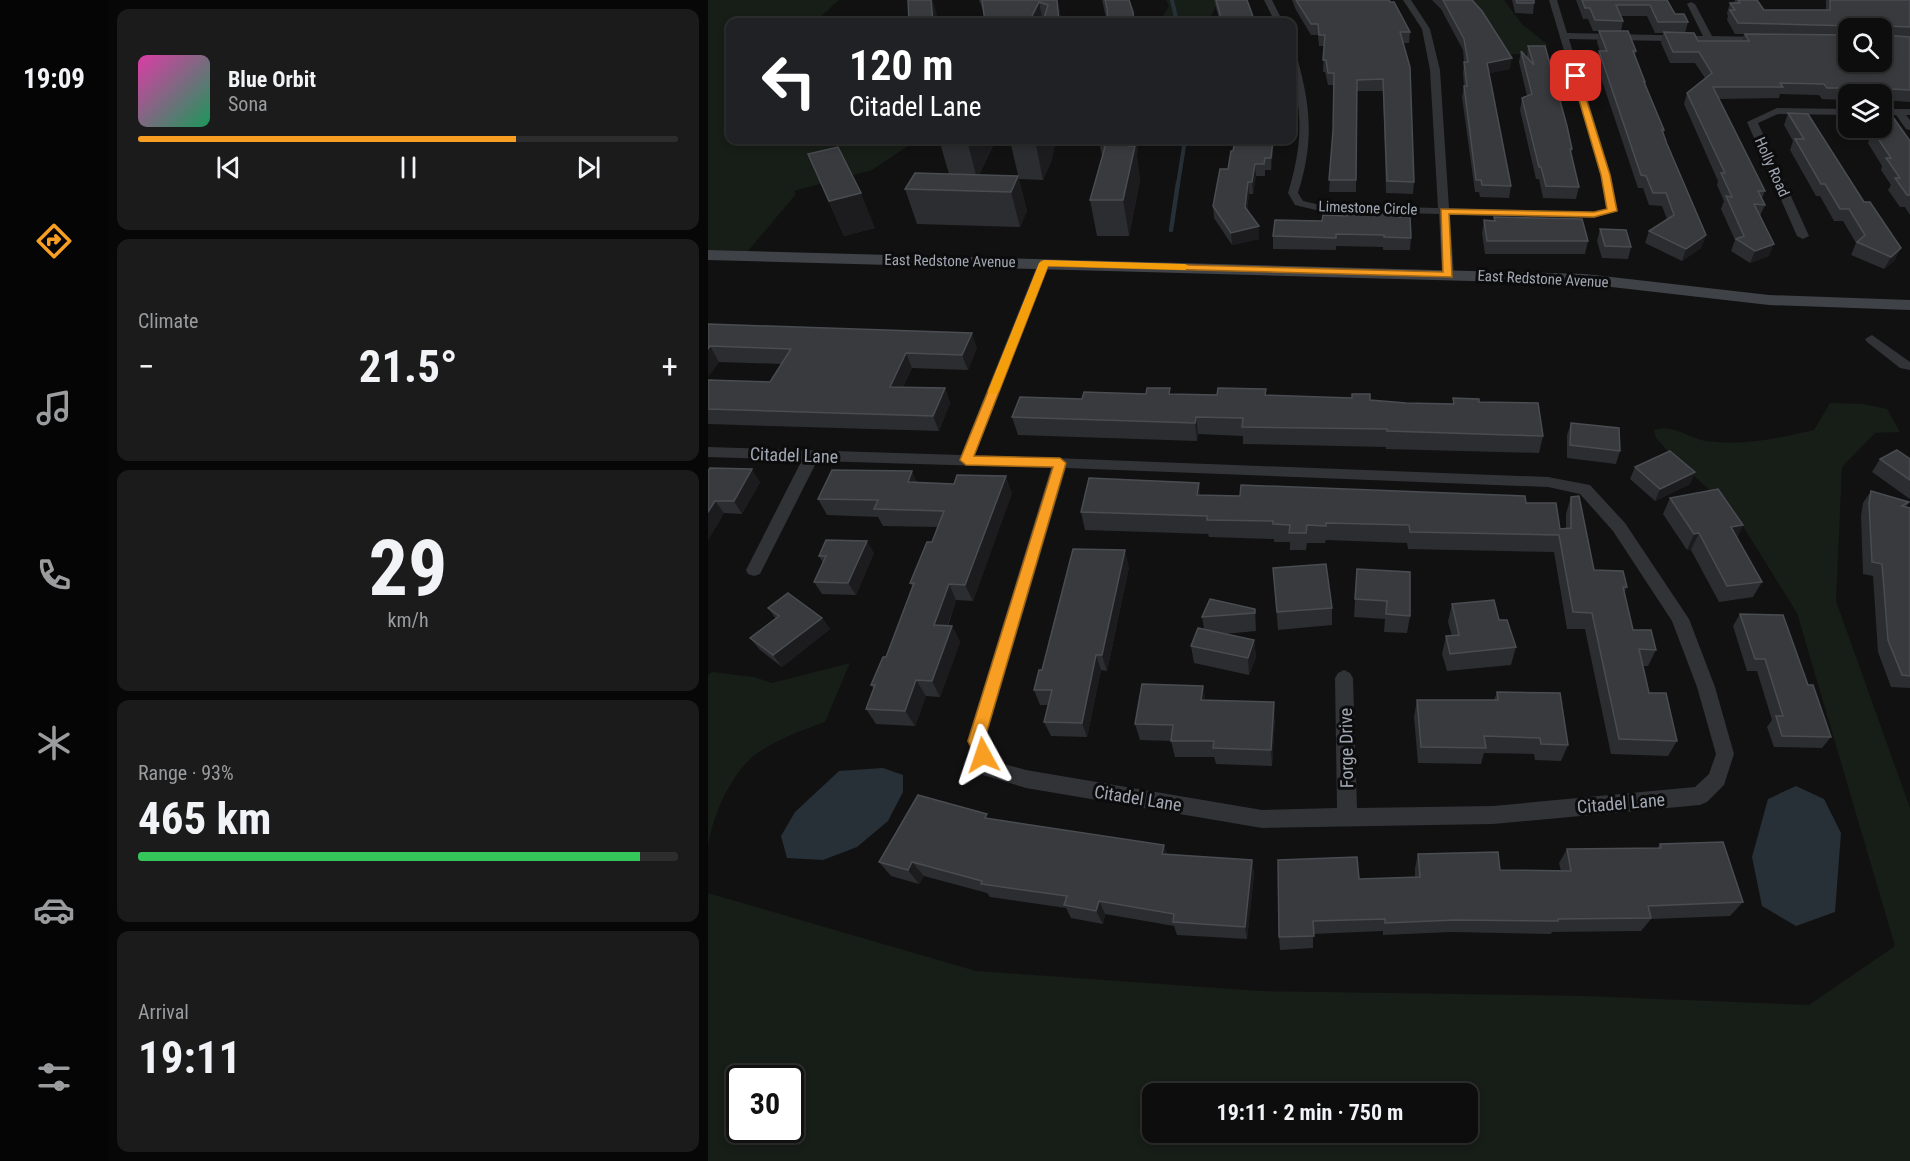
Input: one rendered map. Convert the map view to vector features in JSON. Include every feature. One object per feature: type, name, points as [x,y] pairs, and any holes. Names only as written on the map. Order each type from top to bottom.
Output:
[{"type":"street","points":[[1268,0],[1277,18]]},
{"type":"street","name":"Limestone Circle","points":[[1407,0],[1426,28],[1435,70],[1448,275]]},
{"type":"street","points":[[1444,211],[1594,214],[1612,211],[1605,175],[1553,0]]},
{"type":"street","points":[[1691,4],[1709,39]]},
{"type":"street","points":[[1564,36],[1778,40]]},
{"type":"street","name":"Limestone Circle","points":[[1296,70],[1302,89],[1304,152],[1293,194],[1299,202],[1320,208],[1444,211]]},
{"type":"street","name":"Holly Road","points":[[1803,236],[1752,122],[1777,111],[1838,111]]},
{"type":"street","points":[[1905,112],[1910,127]]},
{"type":"street","name":"East Redstone Avenue","points":[[708,255],[1585,279],[1769,300],[1910,305]]},
{"type":"street","points":[[966,460],[1044,263]]},
{"type":"street","points":[[1872,339],[1905,365],[1910,366]]},
{"type":"street","name":"Citadel Lane","points":[[708,452],[1060,463],[1548,482],[1585,489],[1619,527],[1680,619],[1707,687],[1725,754],[1717,779],[1700,796],[1493,814],[1262,819],[1026,779],[990,769],[976,741],[1060,463]]},
{"type":"street","points":[[754,570],[812,455]]},
{"type":"street","name":"Forge Drive","points":[[1344,678],[1347,817]]},
{"type":"shaded area","points":[[708,0],[839,0],[819,18],[726,18],[726,144],[911,144],[872,170],[794,191],[796,194],[748,251],[708,250]]},
{"type":"shaded area","points":[[1166,0],[1219,0],[1210,18],[1162,18],[1169,6]]},
{"type":"shaded area","points":[[1453,0],[1504,0],[1522,24],[1548,45],[1529,54],[1504,54]]},
{"type":"shaded area","points":[[1830,403],[1863,404],[1887,409],[1900,432],[1875,433],[1842,467],[1836,601],[1910,808],[1910,1161],[708,1161],[708,893],[976,971],[1261,991],[1585,996],[1809,1005],[1895,946],[1797,613],[1734,512],[1674,458],[1656,438],[1654,430],[1668,428],[1700,440],[1735,443],[1814,430]]},
{"type":"shaded area","points":[[850,663],[825,722],[776,742],[757,753],[742,768],[728,788],[714,823],[708,846],[708,675],[712,672],[754,677],[772,683]]},
{"type":"shaded area","points":[[883,768],[903,775],[903,792],[888,821],[857,847],[823,860],[787,858],[781,836],[795,812],[839,771]]},
{"type":"shaded area","points":[[1796,786],[1824,799],[1841,833],[1835,912],[1796,926],[1762,906],[1752,857],[1768,799]]},
{"type":"building","points":[[908,0],[931,0],[933,18],[909,18]]},
{"type":"building","points":[[982,0],[1057,0],[1059,18],[1044,18],[1048,5],[1039,2],[1031,18],[984,18]]},
{"type":"building","points":[[1105,0],[1129,0],[1134,18],[1108,18]]},
{"type":"building","points":[[1216,0],[1247,0],[1254,18],[1221,18]]},
{"type":"building","points":[[1296,0],[1389,0],[1394,2],[1410,32],[1400,32],[1410,67],[1414,182],[1387,181],[1383,79],[1357,80],[1356,180],[1329,180],[1334,73],[1328,73],[1326,60],[1323,60],[1325,35],[1319,35],[1318,24],[1311,24]]},
{"type":"building","points":[[1443,0],[1472,0],[1482,11],[1512,58],[1487,63],[1511,186],[1482,185],[1481,180],[1476,180],[1464,86],[1467,86],[1464,62],[1468,62],[1464,39]]},
{"type":"building","points":[[1516,0],[1534,0],[1534,3],[1517,3]]},
{"type":"building","points":[[1582,0],[1667,0],[1675,14],[1684,14],[1688,22],[1658,22],[1650,5],[1616,5],[1623,21],[1595,20],[1590,8],[1585,8]]},
{"type":"building","points":[[1738,0],[1757,0],[1764,10],[1830,10],[1830,0],[1910,0],[1910,27],[1892,26],[1892,18],[1838,18],[1838,26],[1738,23],[1730,10],[1735,10],[1730,3],[1740,3]]},
{"type":"building","points":[[1599,31],[1628,31],[1636,51],[1633,51],[1664,130],[1662,130],[1667,144],[1706,235],[1686,249],[1649,231],[1674,215],[1666,193],[1653,193],[1646,176],[1641,175],[1599,51],[1607,51]]},
{"type":"building","points":[[1664,32],[1694,33],[1698,41],[1749,41],[1745,34],[1838,35],[1838,72],[1892,72],[1892,36],[1910,37],[1910,90],[1892,89],[1892,84],[1838,84],[1838,88],[1827,88],[1824,84],[1780,83],[1783,87],[1713,87],[1765,191],[1758,191],[1765,205],[1754,204],[1774,244],[1755,251],[1736,239],[1744,236],[1726,196],[1732,197],[1721,173],[1725,173],[1687,93],[1712,73],[1699,52],[1673,52]]},
{"type":"building","points":[[1528,46],[1545,46],[1567,126],[1579,187],[1546,186],[1541,167],[1539,167],[1522,98],[1532,94],[1521,51],[1534,65]]},
{"type":"building","points":[[1788,113],[1808,114],[1864,202],[1870,202],[1901,248],[1891,257],[1857,242],[1865,235],[1849,209],[1840,209],[1825,184],[1821,184],[1795,139],[1804,139]]},
{"type":"building","points":[[1892,116],[1910,141],[1910,195],[1907,195],[1895,178],[1900,178],[1886,158],[1891,158],[1878,138],[1892,138]]},
{"type":"building","points":[[1011,144],[1036,144],[1036,145]]},
{"type":"building","points":[[1106,144],[1135,146],[1123,200],[1090,200]]},
{"type":"building","points":[[1234,144],[1273,144],[1271,158],[1265,158],[1264,164],[1255,164],[1252,182],[1248,182],[1245,207],[1259,226],[1231,233],[1213,206],[1220,169],[1228,169],[1231,151],[1233,151]]},
{"type":"building","points":[[838,147],[861,193],[829,201],[808,154]]},
{"type":"building","points":[[915,173],[1018,176],[1011,192],[905,189]]},
{"type":"building","points":[[1347,213],[1399,214],[1399,217],[1410,217],[1411,238],[1336,234],[1336,238],[1273,236],[1275,220],[1322,221],[1323,215],[1347,216]]},
{"type":"building","points":[[1494,217],[1582,219],[1588,241],[1487,241],[1484,220],[1495,221]]},
{"type":"building","points":[[1600,229],[1626,230],[1631,247],[1605,246]]},
{"type":"building","points":[[708,324],[972,333],[962,355],[906,353],[890,387],[945,388],[933,416],[708,409],[708,380],[770,382],[791,349],[710,346],[708,349]]},
{"type":"building","points":[[1147,388],[1170,388],[1169,394],[1217,395],[1218,388],[1266,389],[1265,395],[1352,398],[1352,394],[1370,394],[1370,400],[1406,403],[1454,404],[1453,398],[1479,399],[1479,402],[1538,403],[1543,436],[1387,431],[1387,429],[1242,427],[1243,418],[1196,417],[1195,423],[1012,417],[1020,397],[1082,399],[1084,392],[1146,394]]},
{"type":"building","points":[[1571,423],[1619,428],[1620,451],[1570,445]]},
{"type":"building","points":[[1897,450],[1910,459],[1910,480],[1880,459]]},
{"type":"building","points":[[1670,451],[1695,472],[1660,489],[1635,467]]},
{"type":"building","points":[[710,468],[752,469],[734,501],[715,501],[708,512],[708,471]]},
{"type":"building","points":[[832,470],[912,471],[908,482],[954,484],[957,475],[1006,476],[965,585],[949,584],[934,625],[952,626],[932,681],[916,680],[905,711],[866,709],[875,685],[871,685],[883,657],[886,657],[914,583],[910,583],[927,542],[932,542],[944,511],[874,509],[878,500],[818,499]]},
{"type":"building","points":[[1089,478],[1199,483],[1197,495],[1240,496],[1241,485],[1525,496],[1526,503],[1556,503],[1560,529],[1571,528],[1571,497],[1579,496],[1594,570],[1623,571],[1627,587],[1623,587],[1633,630],[1651,630],[1656,650],[1639,649],[1649,693],[1666,693],[1677,741],[1619,739],[1592,613],[1573,612],[1559,535],[1410,532],[1409,525],[1326,523],[1326,526],[1307,525],[1306,533],[1289,533],[1290,525],[1273,524],[1273,521],[1207,520],[1207,516],[1081,512]]},
{"type":"building","points":[[1718,489],[1743,525],[1731,527],[1762,582],[1727,586],[1699,533],[1694,534],[1670,498]]},
{"type":"building","points":[[1871,491],[1909,502],[1902,506],[1910,508],[1910,676],[1902,675],[1888,640],[1882,564],[1872,562],[1869,503]]},
{"type":"building","points":[[826,540],[867,541],[848,583],[814,582],[826,556],[819,556]]},
{"type":"building","points":[[1073,549],[1125,550],[1102,655],[1096,655],[1082,723],[1044,722],[1052,690],[1034,690],[1039,670],[1042,670]]},
{"type":"building","points":[[1326,564],[1332,608],[1277,612],[1273,568]]},
{"type":"building","points":[[1357,569],[1410,572],[1410,616],[1386,614],[1387,601],[1355,599]]},
{"type":"building","points":[[788,593],[822,618],[773,655],[750,638],[779,616],[768,608]]},
{"type":"building","points":[[1210,599],[1255,609],[1255,613],[1202,617]]},
{"type":"building","points":[[1494,600],[1499,620],[1507,620],[1516,647],[1450,654],[1446,636],[1459,635],[1452,604]]},
{"type":"building","points":[[1740,614],[1783,615],[1808,685],[1813,685],[1831,737],[1782,736],[1776,716],[1783,716],[1765,659],[1755,659]]},
{"type":"building","points":[[1198,628],[1254,640],[1248,658],[1191,646]]},
{"type":"building","points":[[1142,684],[1203,686],[1201,700],[1274,702],[1271,750],[1213,748],[1214,741],[1171,741],[1173,725],[1135,724]]},
{"type":"building","points":[[1497,692],[1560,693],[1568,745],[1541,744],[1540,738],[1484,736],[1486,748],[1421,747],[1417,700],[1498,700]]},
{"type":"building","points":[[918,795],[987,814],[985,818],[1164,845],[1162,854],[1252,860],[1245,927],[1173,922],[1174,914],[1099,901],[1096,911],[1064,905],[1067,896],[981,884],[982,881],[912,862],[908,870],[879,862]]},
{"type":"building","points":[[1723,842],[1743,902],[1648,906],[1651,918],[1385,923],[1385,919],[1313,921],[1314,936],[1279,937],[1278,860],[1357,857],[1359,879],[1420,877],[1418,854],[1498,852],[1500,870],[1571,871],[1567,849],[1661,848],[1660,844]]},
{"type":"waterway","points":[[1172,0],[1176,18]]},
{"type":"waterway","points":[[1178,184],[1184,144]]},
{"type":"waterway","points":[[1171,230],[1178,183]]},
{"type":"slow traffic","points":[[993,391],[1044,263],[1185,267]]},
{"type":"route","points":[[983,755],[976,741],[1060,463],[966,460],[1044,263],[1448,275],[1444,211],[1594,214],[1612,211],[1605,175],[1576,76]]}]
